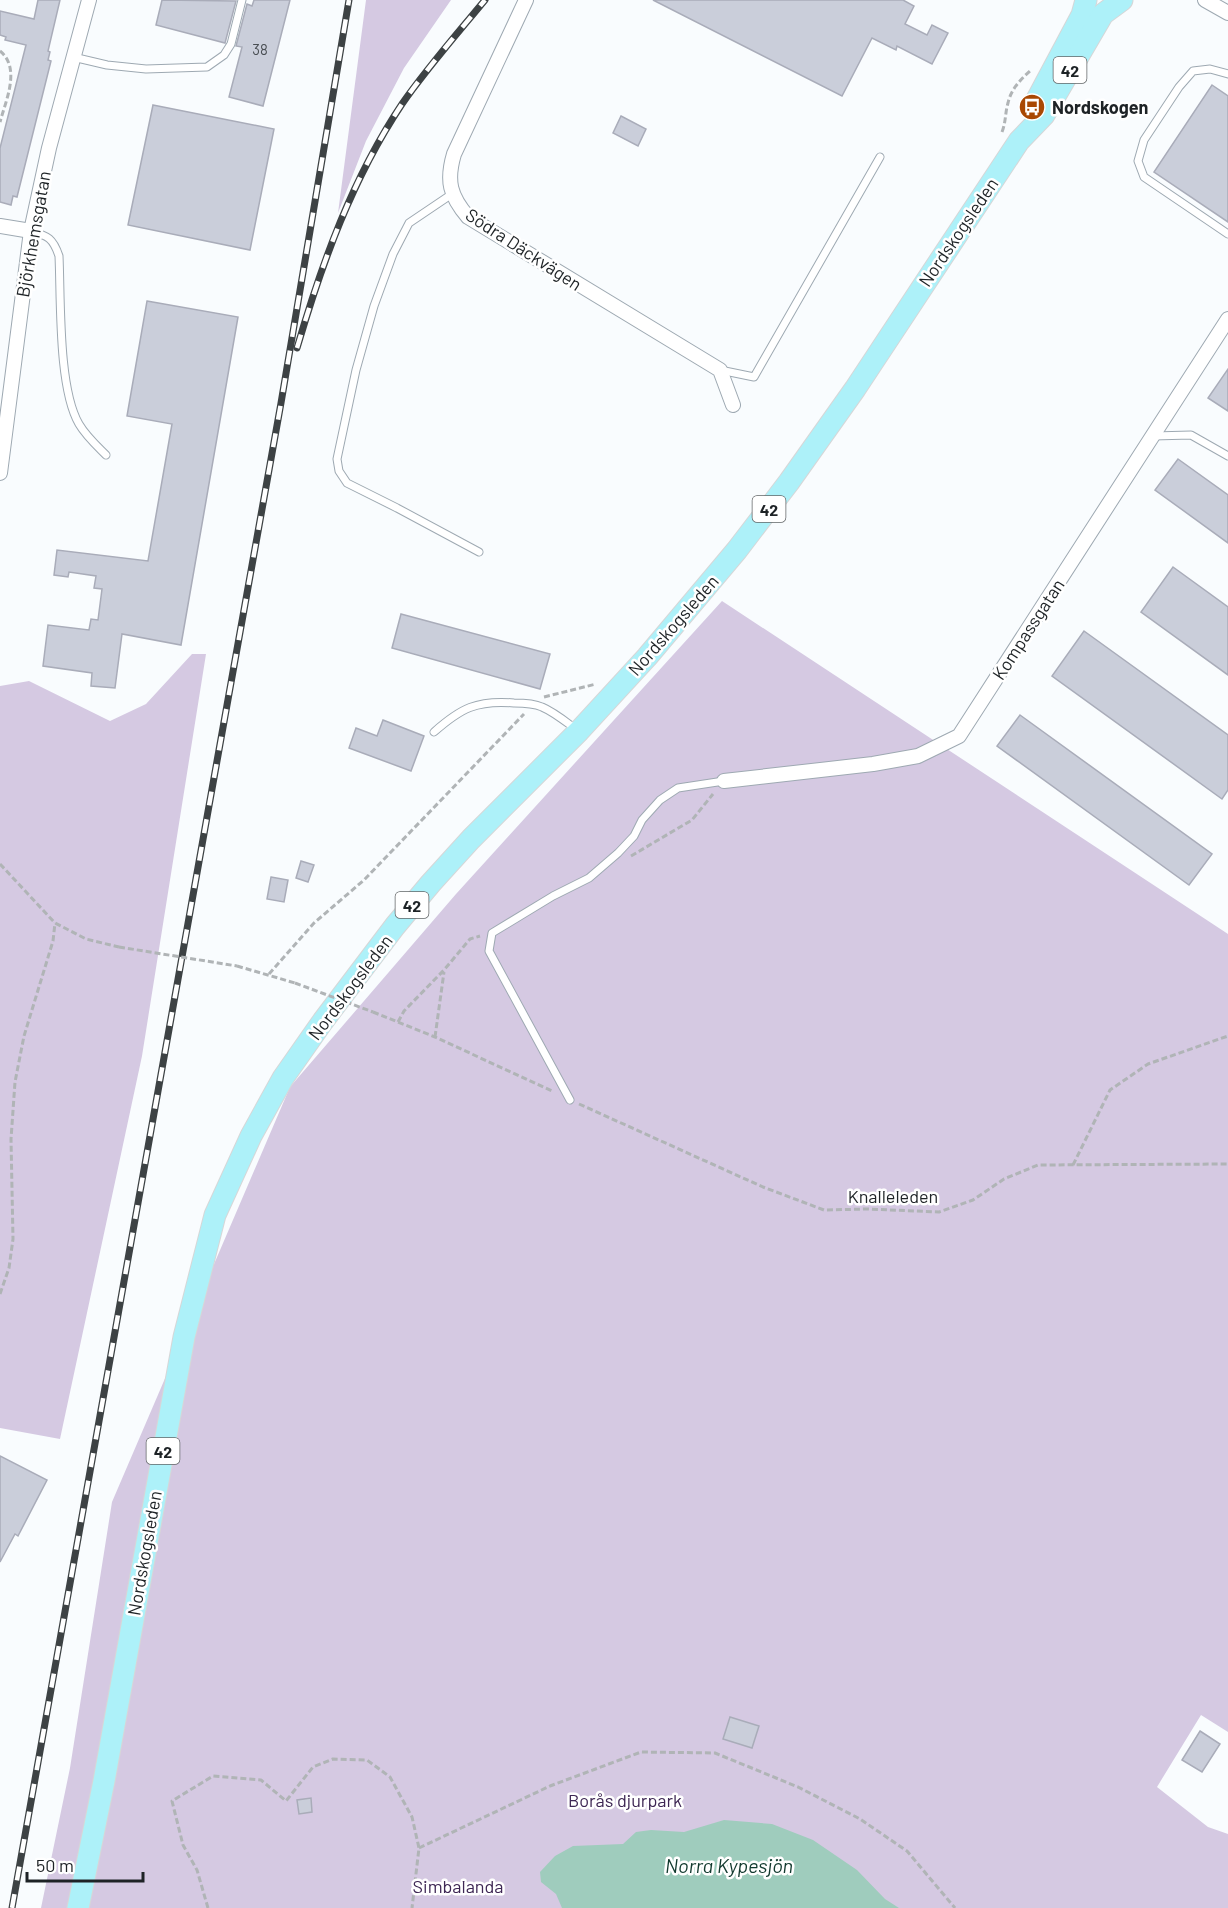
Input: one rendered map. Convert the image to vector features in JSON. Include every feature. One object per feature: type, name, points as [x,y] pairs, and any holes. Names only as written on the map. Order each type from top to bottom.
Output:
[{"type":"main road","name":"Nordskogsleden","points":[[78,1908],[104,1781],[184,1336],[215,1215],[251,1136],[283,1078],[356,975],[430,883],[579,731],[647,657],[737,550],[789,482],[855,389],[1010,137],[1032,107],[1082,15],[1086,0]]},
{"type":"main road","name":"Nordskogsleden","points":[[1010,137],[1044,115],[1102,14],[1122,0]]},
{"type":"street","name":"Björkhemsgatan","points":[[0,473],[31,231],[49,148],[89,0]]},
{"type":"street","name":"Södra Däckvägen","points":[[526,0],[454,154],[450,170],[452,194],[468,217],[720,370]]},
{"type":"street","points":[[1205,0],[1228,14]]},
{"type":"street","points":[[0,226],[31,231]]},
{"type":"street","name":"Kompassgatan","points":[[724,781],[873,764],[918,756],[959,736],[1228,319]]},
{"type":"street","points":[[720,370],[733,405]]},
{"type":"lane","points":[[73,57],[107,65],[146,69],[207,67],[224,55],[231,44],[242,0]]},
{"type":"lane","points":[[1228,74],[1210,69],[1193,71],[1179,87],[1144,140],[1138,161],[1144,177],[1228,234]]},
{"type":"lane","points":[[720,370],[754,377],[880,157]]},
{"type":"lane","points":[[452,194],[409,223],[393,254],[374,306],[356,370],[337,459],[339,471],[347,483],[479,552]]},
{"type":"lane","points":[[31,231],[44,235],[55,243],[58,256],[64,375],[70,400],[78,423],[106,455]]},
{"type":"lane","points":[[1153,436],[1191,435],[1228,456]]},
{"type":"lane","points":[[434,732],[449,718],[486,702],[532,704],[544,708],[579,731]]},
{"type":"lane","points":[[570,1100],[489,951],[492,933],[553,896],[590,878],[634,836],[642,820],[660,800],[678,788],[724,781]]},
{"type":"path","points":[[0,51],[12,73],[0,122]]},
{"type":"path","points":[[1010,137],[1005,123],[1008,101],[1018,83],[1038,64]]},
{"type":"path","points":[[269,974],[314,923],[364,880],[532,704],[546,696],[598,684]]},
{"type":"path","name":"Knalleleden","points":[[0,864],[55,923],[86,939],[119,947],[237,966],[295,983],[435,1037],[763,1187],[824,1210],[939,1212],[973,1200],[1004,1179],[1038,1165],[1228,1164]]},
{"type":"path","points":[[0,1294],[9,1268],[13,1239],[10,1138],[15,1082],[24,1036],[53,940],[55,923]]},
{"type":"path","points":[[398,1022],[404,1011],[470,939]]},
{"type":"path","points":[[435,1037],[444,970]]},
{"type":"path","points":[[1073,1165],[1110,1090],[1148,1064],[1228,1036]]},
{"type":"path","points":[[419,1848],[550,1786],[641,1752],[715,1753],[798,1787],[860,1819],[907,1851],[955,1908]]},
{"type":"path","points":[[208,1908],[197,1870],[183,1845],[172,1801],[213,1776],[261,1780],[286,1801],[313,1767],[333,1759],[367,1760],[390,1777],[412,1817],[419,1848],[412,1908]]},
{"type":"green space","points":[[366,0],[451,0],[404,68],[366,141],[338,213]]},
{"type":"green space","points":[[722,601],[1228,934],[1228,1732],[1201,1715],[1157,1787],[1208,1827],[1228,1834],[1228,1908],[41,1908],[70,1768],[112,1502],[290,1087],[456,894]]},
{"type":"green space","points":[[192,654],[206,654],[142,1056],[60,1439],[0,1428],[0,686],[29,681],[110,721],[146,704]]},
{"type":"water","name":"Norra Kypesjön","points":[[724,1820],[772,1824],[813,1840],[857,1870],[885,1899],[899,1908],[562,1908],[556,1894],[541,1882],[540,1872],[555,1856],[573,1846],[623,1844],[636,1832],[651,1830],[684,1832]]},
{"type":"building","points":[[38,0],[60,0],[48,51],[50,52],[48,60],[51,61],[17,197],[13,196],[11,205],[0,202],[0,148],[26,45],[5,40],[6,37],[0,35],[0,11],[34,19]]},
{"type":"building","points":[[162,0],[236,1],[225,43],[156,25]]},
{"type":"building","points":[[254,0],[290,0],[263,106],[229,97],[242,47],[236,46],[247,4],[252,6]]},
{"type":"building","points":[[653,0],[903,0],[914,6],[905,24],[927,35],[932,25],[948,33],[932,64],[897,46],[896,50],[872,38],[842,96]]},
{"type":"building","points":[[1212,85],[1228,96],[1228,222],[1154,172]]},
{"type":"building","points":[[153,105],[274,129],[250,250],[128,225]]},
{"type":"building","points":[[621,116],[646,129],[638,146],[613,133]]},
{"type":"building","points":[[147,301],[238,317],[181,645],[122,634],[115,688],[91,686],[92,673],[43,666],[48,625],[89,630],[91,619],[98,620],[102,589],[94,588],[96,576],[69,572],[68,577],[54,575],[57,550],[148,561],[172,424],[127,416]]},
{"type":"building","points":[[1228,369],[1228,411],[1208,398]]},
{"type":"building","points":[[1178,459],[1228,495],[1228,543],[1155,490]]},
{"type":"building","points":[[1173,567],[1228,607],[1228,675],[1141,612]]},
{"type":"building","points":[[401,614],[550,654],[540,689],[392,648]]},
{"type":"building","points":[[1084,631],[1228,735],[1228,790],[1222,799],[1052,676]]},
{"type":"building","points":[[1020,715],[1212,854],[1189,885],[997,746]]},
{"type":"building","points":[[383,720],[424,736],[411,771],[349,748],[356,728],[377,736]]},
{"type":"building","points":[[301,861],[314,865],[308,882],[296,878]]},
{"type":"building","points":[[271,877],[288,880],[284,902],[267,899]]},
{"type":"building","points":[[0,1456],[47,1480],[18,1536],[15,1534],[0,1562]]},
{"type":"building","points":[[730,1717],[759,1726],[752,1748],[723,1739]]},
{"type":"building","points":[[1200,1731],[1220,1744],[1202,1772],[1182,1760]]},
{"type":"building","points":[[311,1798],[312,1812],[299,1814],[297,1800]]},
{"type":"railway","points":[[12,1908],[281,403],[349,0]]},
{"type":"railway","points":[[297,348],[328,253],[368,162],[402,104],[485,0]]},
{"type":"place","name":"Nordskogen","points":[[1032,107]]},
{"type":"park label","name":"Borås djurpark","points":[[625,1800]]},
{"type":"park label","name":"Simbalanda","points":[[458,1886]]}]
